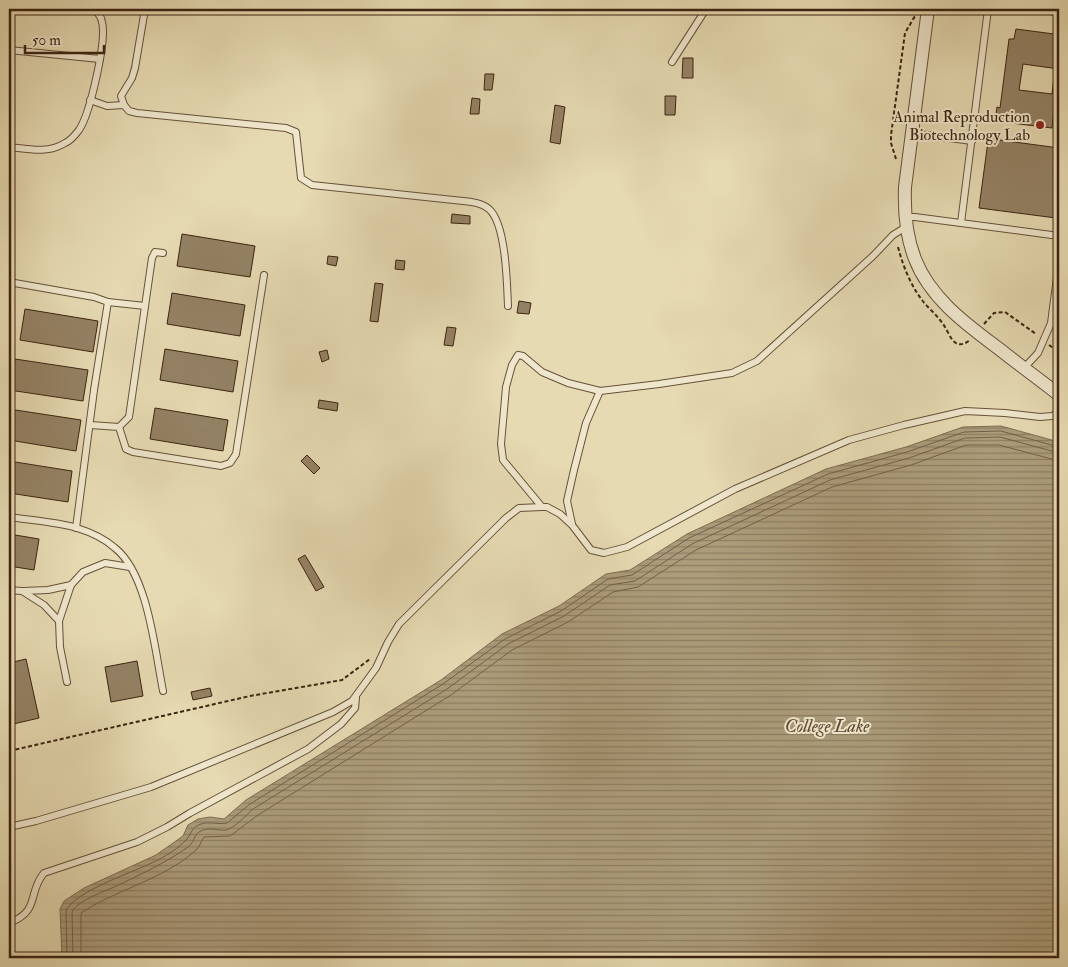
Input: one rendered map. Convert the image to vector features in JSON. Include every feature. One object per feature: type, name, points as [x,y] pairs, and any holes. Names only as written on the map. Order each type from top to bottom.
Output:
[{"type":"street","points":[[923,10],[905,188],[905,222],[915,260],[926,280],[963,321],[1059,395]]},
{"type":"lane","points":[[9,147],[43,150],[66,143],[79,130],[90,100],[103,43],[103,23],[99,14],[94,9]]},
{"type":"lane","points":[[145,9],[135,68],[132,78],[121,96],[124,105],[129,111],[286,128],[296,132],[301,178],[312,184],[470,202],[488,208],[496,217],[500,230],[508,306]]},
{"type":"lane","points":[[672,62],[706,9]]},
{"type":"lane","points":[[961,223],[988,9]]},
{"type":"lane","points":[[1030,9],[1059,12]]},
{"type":"lane","points":[[9,50],[100,59]]},
{"type":"lane","points":[[90,100],[106,106],[124,105]]},
{"type":"lane","points":[[912,133],[972,141]]},
{"type":"lane","points":[[542,507],[503,460],[501,444],[506,387],[512,365],[518,355],[523,356],[542,372],[568,383],[600,391],[732,373],[757,362],[873,256],[905,222],[961,223],[1059,236]]},
{"type":"lane","points":[[90,425],[119,427],[129,418],[152,258],[155,252],[163,253]]},
{"type":"lane","points":[[1024,368],[1038,353],[1051,323],[1059,262]]},
{"type":"lane","points":[[119,427],[126,449],[133,452],[221,466],[230,463],[236,454],[264,275]]},
{"type":"lane","points":[[9,282],[94,297],[108,302],[145,306]]},
{"type":"lane","points":[[76,528],[108,302]]},
{"type":"lane","points":[[572,525],[567,501],[586,423],[600,391]]},
{"type":"lane","points":[[9,827],[36,821],[151,787],[333,712],[352,701],[376,668],[399,624],[506,518],[519,508],[547,507],[560,514],[572,525],[591,550],[604,554],[627,547],[736,489],[849,440],[966,411],[1005,412],[1040,417],[1052,416],[1059,412]]},
{"type":"lane","points":[[9,517],[76,528],[95,536],[115,548],[130,567],[144,596],[163,691]]},
{"type":"lane","points":[[67,682],[60,647],[59,621],[71,585],[83,572],[105,563],[130,567]]},
{"type":"lane","points":[[9,590],[48,590],[71,585]]},
{"type":"lane","points":[[22,591],[44,605],[59,621]]},
{"type":"lane","points":[[9,923],[18,919],[30,909],[37,881],[44,873],[137,842],[167,828],[190,813],[308,749],[341,724],[355,708],[356,696]]},
{"type":"path","points":[[897,161],[891,143],[891,135],[905,34],[923,10]]},
{"type":"path","points":[[981,328],[989,316],[994,313],[1005,312],[1038,336]]},
{"type":"path","points":[[1050,345],[1059,352]]},
{"type":"path","points":[[9,750],[250,696],[342,680],[364,665],[388,642]]},
{"type":"water","name":"College Lake","points":[[1001,426],[1059,442],[1059,958],[62,958],[60,909],[64,901],[84,888],[156,855],[183,836],[188,825],[198,819],[210,817],[224,819],[246,800],[441,680],[502,634],[559,606],[606,574],[630,570],[687,534],[826,469],[906,447],[963,427]]},
{"type":"building","points":[[1016,29],[1054,34],[1054,39],[1059,39],[1059,69],[1023,64],[1019,90],[1052,94],[1054,77],[1059,77],[1059,111],[1054,110],[1052,128],[995,121],[997,107],[1000,108],[1009,39],[1014,39]]},
{"type":"building","points":[[683,58],[693,58],[693,78],[682,78]]},
{"type":"building","points":[[485,74],[494,74],[492,90],[484,90]]},
{"type":"building","points":[[665,96],[676,96],[675,115],[665,115]]},
{"type":"building","points":[[472,98],[480,99],[479,114],[470,114]]},
{"type":"building","points":[[555,105],[565,107],[560,144],[550,142]]},
{"type":"building","points":[[992,139],[1059,148],[1059,195],[1056,218],[979,208],[988,141],[992,142]]},
{"type":"building","points":[[452,214],[470,216],[470,224],[451,223]]},
{"type":"building","points":[[182,234],[255,246],[250,277],[177,266]]},
{"type":"building","points":[[328,256],[338,257],[336,266],[327,264]]},
{"type":"building","points":[[396,260],[405,261],[404,270],[395,269]]},
{"type":"building","points":[[375,283],[383,284],[378,322],[370,321]]},
{"type":"building","points":[[172,293],[245,305],[240,336],[167,324]]},
{"type":"building","points":[[519,301],[531,303],[529,314],[517,313]]},
{"type":"building","points":[[25,309],[98,321],[93,352],[20,340]]},
{"type":"building","points":[[447,327],[456,328],[453,346],[444,345]]},
{"type":"building","points":[[165,349],[238,361],[233,392],[160,380]]},
{"type":"building","points":[[327,350],[329,359],[322,362],[319,352]]},
{"type":"building","points":[[15,359],[88,370],[83,401],[9,390],[9,383],[12,383]]},
{"type":"building","points":[[319,400],[338,403],[337,411],[318,408]]},
{"type":"building","points":[[155,408],[228,420],[223,451],[150,439]]},
{"type":"building","points":[[9,409],[81,420],[76,451],[9,440]]},
{"type":"building","points":[[307,455],[320,468],[314,474],[301,461]]},
{"type":"building","points":[[9,461],[72,471],[68,502],[9,493]]},
{"type":"building","points":[[9,534],[39,539],[34,570],[9,566]]},
{"type":"building","points":[[305,555],[324,587],[316,591],[298,559]]},
{"type":"building","points":[[26,659],[39,718],[9,725],[9,663]]},
{"type":"building","points":[[137,661],[143,696],[111,702],[105,667]]},
{"type":"building","points":[[210,688],[212,696],[193,700],[191,692]]},
{"type":"place","name":"Animal Reproduction Biotechnology Lab","points":[[1040,125]]}]
